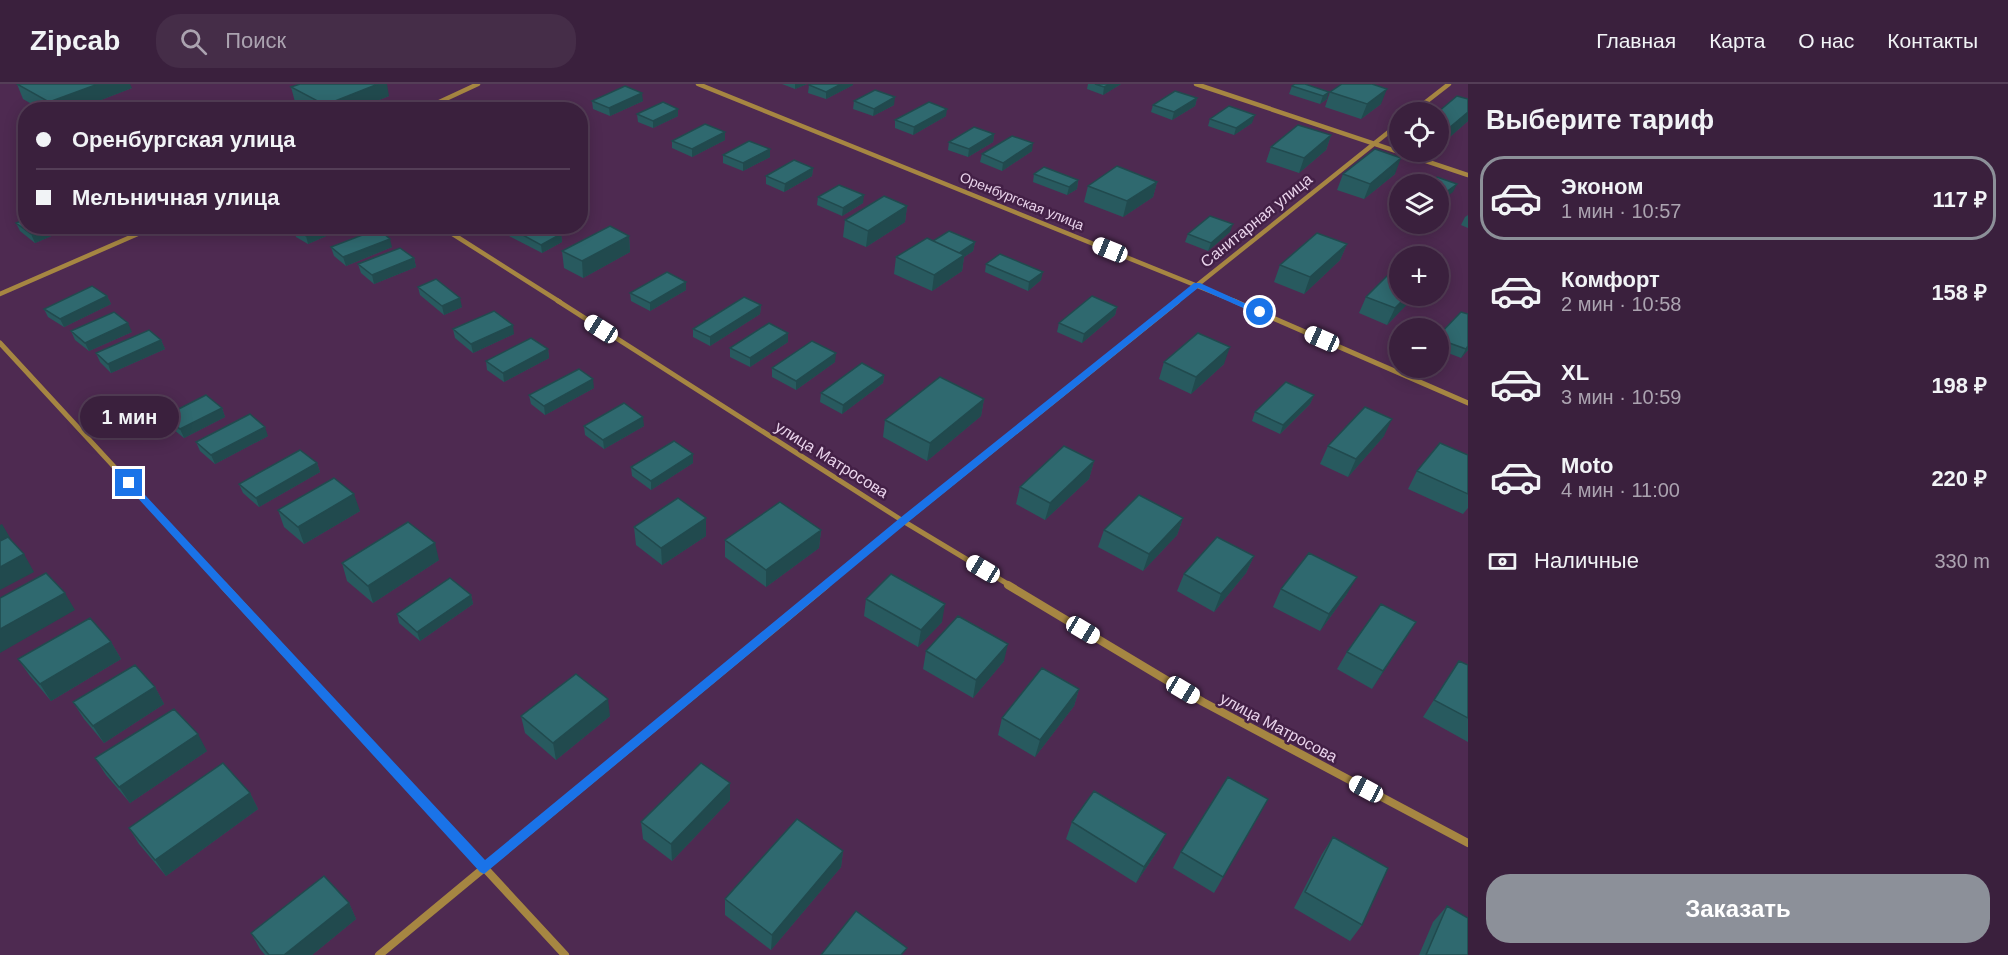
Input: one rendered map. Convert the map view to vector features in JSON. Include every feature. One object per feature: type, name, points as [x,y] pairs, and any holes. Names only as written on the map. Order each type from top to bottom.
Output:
[{"type":"street","points":[[439,102],[478,84]]},
{"type":"street","name":"Оренбургская улица","points":[[698,84],[1197,285],[1468,403]]},
{"type":"street","points":[[1196,84],[1468,175]]},
{"type":"street","points":[[1426,102],[1449,84]]},
{"type":"street","name":"Санитарная улица","points":[[380,955],[903,521],[1389,131]]},
{"type":"street","points":[[0,294],[138,234]]},
{"type":"street","name":"улица Матросова","points":[[453,234],[903,521],[1203,702],[1468,843]]},
{"type":"street","points":[[0,343],[565,955]]},
{"type":"building","points":[[17,84],[98,84],[49,102]]},
{"type":"building","points":[[300,84],[378,84],[333,102],[319,102],[291,87]]},
{"type":"building","points":[[841,84],[826,92],[809,85]]},
{"type":"building","points":[[1305,84],[1329,92],[1323,96],[1292,86]]},
{"type":"building","points":[[1342,84],[1372,84],[1387,89],[1367,104],[1330,92]]},
{"type":"building","points":[[625,86],[642,93],[609,108],[592,101]]},
{"type":"building","points":[[875,90],[895,97],[874,109],[854,101]]},
{"type":"building","points":[[1175,91],[1197,98],[1174,112],[1153,105]]},
{"type":"building","points":[[1457,96],[1468,99],[1468,112],[1449,128],[1449,103]]},
{"type":"building","points":[[663,102],[678,109],[653,121],[637,114]]},
{"type":"building","points":[[929,102],[947,109],[914,127],[895,120]]},
{"type":"building","points":[[1229,106],[1255,115],[1236,128],[1210,119]]},
{"type":"building","points":[[705,124],[725,132],[692,149],[672,141]]},
{"type":"building","points":[[1298,125],[1331,135],[1304,158],[1271,147]]},
{"type":"building","points":[[974,127],[994,134],[969,149],[949,142]]},
{"type":"building","points":[[1012,136],[1033,143],[1003,163],[982,154]]},
{"type":"building","points":[[749,141],[770,149],[743,163],[723,155]]},
{"type":"building","points":[[1375,149],[1389,154],[1389,162],[1396,162],[1370,184],[1343,174]]},
{"type":"building","points":[[794,160],[813,168],[785,184],[766,176]]},
{"type":"building","points":[[1117,166],[1157,182],[1127,201],[1088,186]]},
{"type":"building","points":[[1044,167],[1078,180],[1069,187],[1034,174]]},
{"type":"building","points":[[1449,181],[1457,184],[1449,190]]},
{"type":"building","points":[[839,185],[864,195],[843,208],[818,197]]},
{"type":"building","points":[[884,196],[907,206],[868,231],[845,220]]},
{"type":"building","points":[[1210,216],[1233,224],[1211,243],[1188,234]]},
{"type":"building","points":[[610,226],[629,236],[582,261],[562,251]]},
{"type":"building","points":[[949,231],[975,242],[959,253],[933,241]]},
{"type":"building","points":[[1317,233],[1347,244],[1310,277],[1280,265]]},
{"type":"building","points":[[365,234],[384,234],[390,239],[343,257],[331,247]]},
{"type":"building","points":[[521,234],[561,234],[541,245]]},
{"type":"building","points":[[927,238],[964,255],[934,275],[896,257]]},
{"type":"building","points":[[400,248],[414,258],[372,275],[358,264]]},
{"type":"building","points":[[1000,254],[1043,272],[1029,282],[986,264]]},
{"type":"building","points":[[667,272],[686,282],[650,303],[630,293]]},
{"type":"building","points":[[1389,274],[1389,306],[1366,297]]},
{"type":"building","points":[[436,279],[460,298],[442,306],[418,287]]},
{"type":"building","points":[[92,286],[107,296],[60,319],[44,309]]},
{"type":"building","points":[[1092,296],[1117,307],[1084,334],[1059,323]]},
{"type":"building","points":[[744,297],[761,305],[710,337],[693,329]]},
{"type":"building","points":[[494,311],[513,325],[471,344],[453,329]]},
{"type":"building","points":[[114,312],[128,323],[85,343],[71,331]]},
{"type":"building","points":[[1461,312],[1468,314],[1468,346],[1466,349],[1449,343],[1449,325]]},
{"type":"building","points":[[769,323],[788,333],[750,358],[730,348]]},
{"type":"building","points":[[149,330],[161,340],[108,364],[96,353]]},
{"type":"building","points":[[1198,333],[1230,347],[1196,377],[1164,362]]},
{"type":"building","points":[[531,338],[548,349],[503,373],[486,361]]},
{"type":"building","points":[[812,341],[836,353],[796,381],[772,368]]},
{"type":"building","points":[[862,363],[884,375],[843,405],[821,393]]},
{"type":"building","points":[[579,369],[593,379],[544,406],[529,395]]},
{"type":"building","points":[[940,377],[984,399],[930,443],[885,420]]},
{"type":"building","points":[[1286,382],[1314,395],[1283,425],[1255,412]]},
{"type":"building","points":[[206,395],[222,408],[180,429],[165,416]]},
{"type":"building","points":[[624,403],[643,417],[603,440],[584,426]]},
{"type":"building","points":[[1365,407],[1392,419],[1356,459],[1328,446]]},
{"type":"building","points":[[250,414],[265,427],[211,455],[196,442]]},
{"type":"building","points":[[674,441],[693,454],[651,481],[631,467]]},
{"type":"building","points":[[1440,443],[1468,455],[1468,494],[1417,471]]},
{"type":"building","points":[[1064,446],[1094,461],[1050,503],[1020,487]]},
{"type":"building","points":[[300,450],[317,463],[256,498],[239,484]]},
{"type":"building","points":[[334,478],[354,494],[298,527],[278,510]]},
{"type":"building","points":[[1139,495],[1183,518],[1149,554],[1104,530]]},
{"type":"building","points":[[678,498],[706,518],[661,548],[634,527]]},
{"type":"building","points":[[780,502],[821,530],[766,570],[725,540]]},
{"type":"building","points":[[408,522],[435,543],[368,586],[342,563]]},
{"type":"building","points":[[8,537],[24,554],[0,567],[0,541]]},
{"type":"building","points":[[1217,537],[1254,556],[1221,594],[1184,574]]},
{"type":"building","points":[[1309,553],[1357,577],[1329,614],[1281,589]]},
{"type":"building","points":[[46,573],[65,593],[0,629],[0,598]]},
{"type":"building","points":[[891,574],[945,604],[921,630],[866,599]]},
{"type":"building","points":[[450,578],[471,595],[417,632],[397,614]]},
{"type":"building","points":[[1381,604],[1416,622],[1383,671],[1347,652]]},
{"type":"building","points":[[958,616],[1008,644],[976,680],[926,651]]},
{"type":"building","points":[[90,618],[111,642],[40,684],[18,659]]},
{"type":"building","points":[[1459,661],[1468,665],[1468,718],[1434,700]]},
{"type":"building","points":[[135,665],[155,687],[93,726],[73,702]]},
{"type":"building","points":[[1042,668],[1079,689],[1040,740],[1002,718]]},
{"type":"building","points":[[576,674],[608,699],[553,743],[521,716]]},
{"type":"building","points":[[174,709],[198,734],[119,787],[95,758]]},
{"type":"building","points":[[223,763],[250,793],[155,860],[129,828]]},
{"type":"building","points":[[701,763],[730,783],[671,844],[641,822]]},
{"type":"building","points":[[1228,777],[1268,799],[1223,877],[1181,852]]},
{"type":"building","points":[[1094,791],[1166,834],[1144,867],[1072,822]]},
{"type":"building","points":[[797,819],[843,851],[772,935],[725,899]]},
{"type":"building","points":[[1333,837],[1388,868],[1362,925],[1305,892]]},
{"type":"building","points":[[324,876],[349,903],[284,955],[269,955],[251,933]]},
{"type":"building","points":[[1447,906],[1468,918],[1468,955],[1426,955]]},
{"type":"building","points":[[856,911],[907,948],[901,955],[821,955]]},
{"type":"route","points":[[129,483],[484,868],[903,521],[1197,285],[1260,312]]}]
